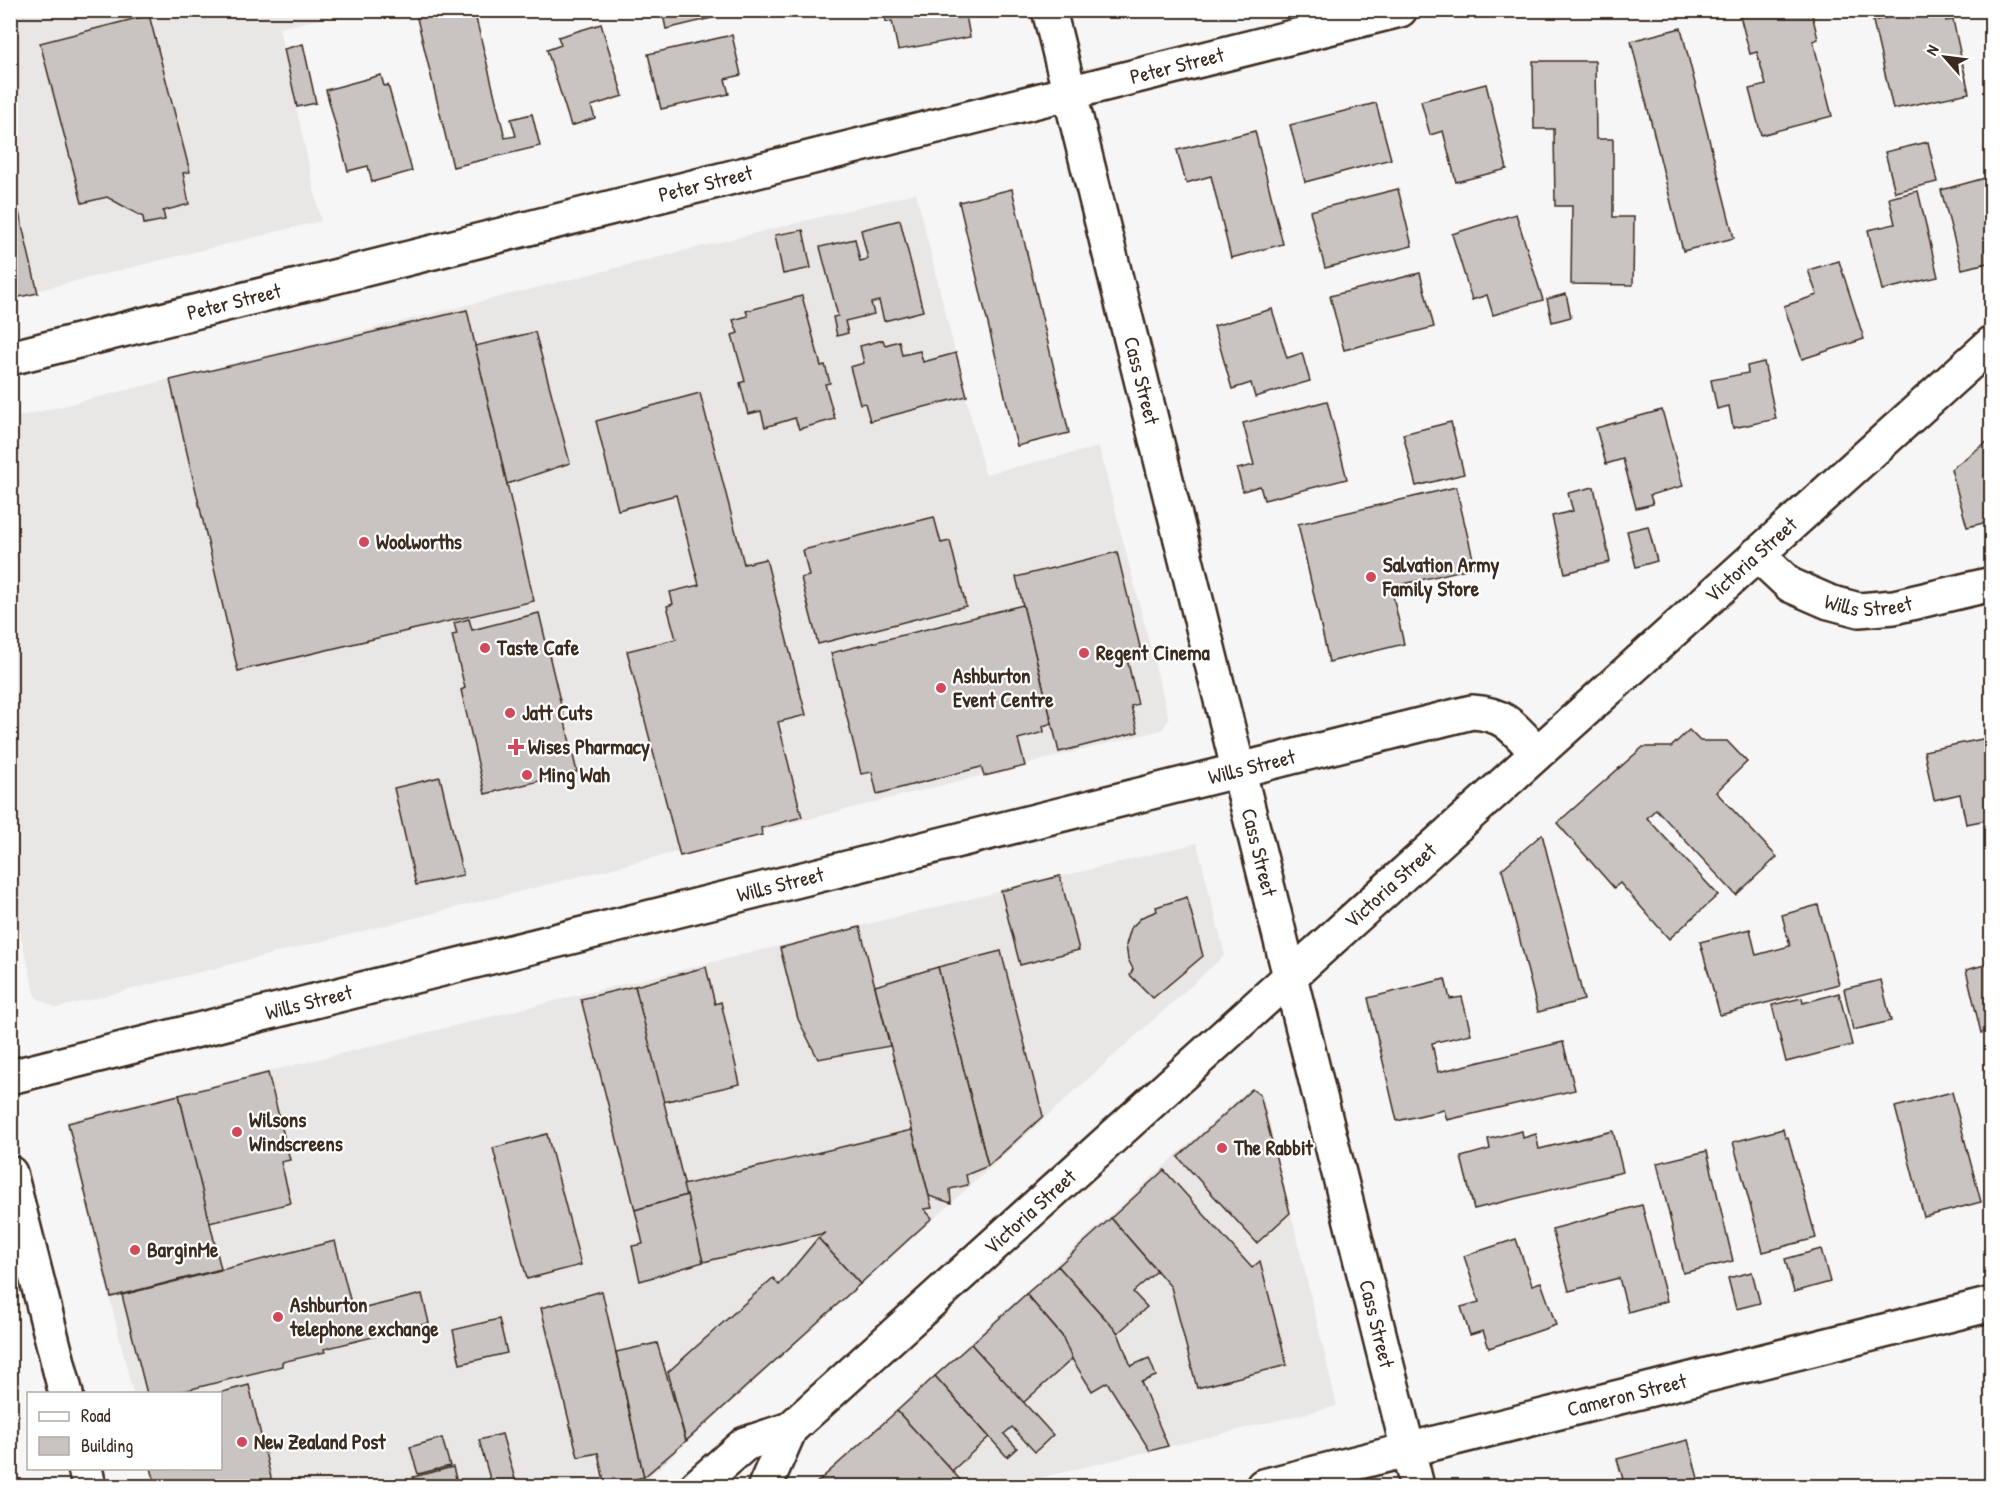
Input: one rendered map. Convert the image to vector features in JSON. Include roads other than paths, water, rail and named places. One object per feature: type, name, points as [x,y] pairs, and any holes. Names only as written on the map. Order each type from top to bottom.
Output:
[{"type":"street","name":"Cass Street","points":[[1049,10],[1417,1486]]},
{"type":"street","name":"Peter Street","points":[[10,358],[1400,10]]},
{"type":"street","name":"Victoria Street","points":[[698,1486],[745,1444],[790,1429],[1536,752],[1992,343]]},
{"type":"street","name":"Wills Street","points":[[1757,554],[1790,585],[1829,602],[1859,610],[1894,607],[1992,584]]},
{"type":"street","name":"Wills Street","points":[[10,1077],[1472,712],[1500,717],[1511,724],[1536,752]]},
{"type":"street","points":[[10,1173],[65,1392]]},
{"type":"street","name":"Cameron Street","points":[[1263,1486],[1992,1304]]},
{"type":"street","name":"Victoria Street","points":[[765,1486],[790,1429]]},
{"type":"street","points":[[85,1470],[89,1486]]},
{"type":"place","name":"Woolworths","points":[[364,542]]},
{"type":"place","name":"Salvation Army Family Store","points":[[1371,577]]},
{"type":"place","name":"Taste Cafe","points":[[485,648]]},
{"type":"place","name":"Regent Cinema","points":[[1084,653]]},
{"type":"place","name":"Ashburton Event Centre","points":[[941,688]]},
{"type":"place","name":"Jatt Cuts","points":[[510,713]]},
{"type":"place","name":"Wises Pharmacy","points":[[516,747]]},
{"type":"place","name":"Ming Wah","points":[[527,775]]},
{"type":"place","name":"Wilsons Windscreens","points":[[237,1132]]},
{"type":"place","name":"The Rabbit","points":[[1222,1148]]},
{"type":"place","name":"BarginMe","points":[[135,1250]]},
{"type":"place","name":"Ashburton telephone exchange","points":[[278,1317]]},
{"type":"place","name":"New Zealand Post","points":[[242,1442]]}]
